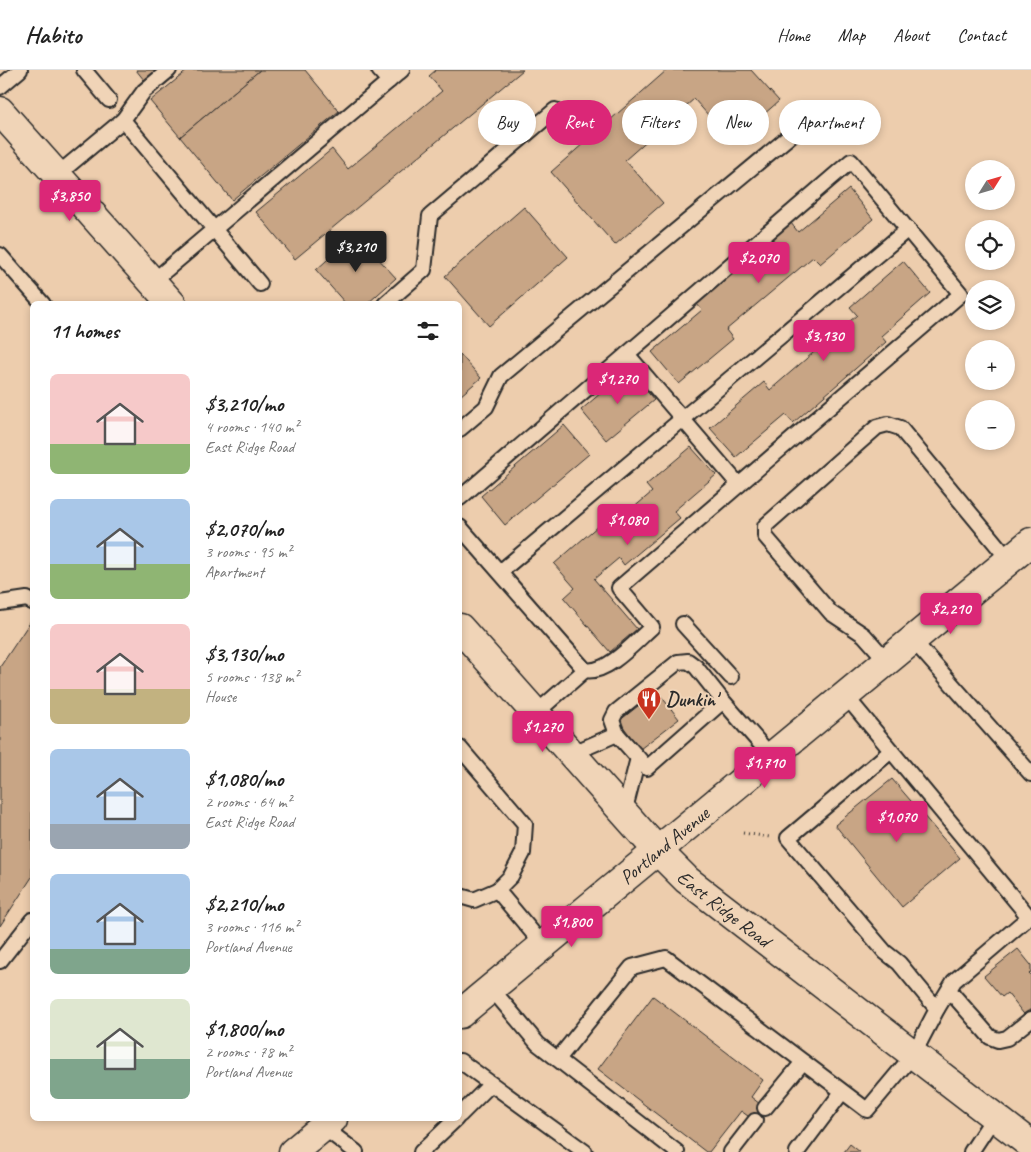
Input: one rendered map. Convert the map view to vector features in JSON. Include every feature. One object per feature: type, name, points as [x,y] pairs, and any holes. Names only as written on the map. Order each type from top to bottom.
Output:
[{"type":"main road","points":[[0,111],[169,301]]},
{"type":"main road","name":"Portland Avenue","points":[[462,1012],[1031,542]]},
{"type":"main road","name":"East Ridge Road","points":[[462,630],[657,850],[687,880],[1031,1145]]},
{"type":"main road","points":[[293,1152],[328,1123]]},
{"type":"lane","points":[[0,87],[20,70]]},
{"type":"lane","points":[[84,70],[108,100]]},
{"type":"lane","points":[[57,174],[123,120],[144,91],[169,70]]},
{"type":"lane","points":[[379,70],[389,82]]},
{"type":"lane","points":[[152,282],[402,70]]},
{"type":"lane","points":[[388,301],[424,270],[430,216],[546,118]]},
{"type":"lane","points":[[123,120],[260,284]]},
{"type":"lane","points":[[462,427],[486,407],[501,376],[779,145]]},
{"type":"lane","points":[[462,496],[851,161],[961,294],[619,588],[652,627],[604,668],[591,671],[585,670],[462,528]]},
{"type":"lane","points":[[500,572],[908,229]]},
{"type":"lane","points":[[0,255],[40,301]]},
{"type":"lane","points":[[627,354],[739,485]]},
{"type":"lane","points":[[887,661],[864,635],[831,613],[765,536],[765,526],[878,427],[888,424],[900,428],[1009,560]]},
{"type":"lane","points":[[0,602],[27,599],[30,601]]},
{"type":"lane","points":[[684,624],[731,677]]},
{"type":"lane","points":[[913,640],[1031,774]]},
{"type":"lane","points":[[723,701],[647,768],[617,734],[612,720],[616,712],[678,662],[688,661],[696,668],[771,756]]},
{"type":"lane","points":[[536,714],[585,670]]},
{"type":"lane","points":[[558,1059],[632,967],[666,958],[867,1110],[913,1055],[954,981],[1030,917],[845,695]]},
{"type":"lane","points":[[571,754],[617,734]]},
{"type":"lane","points":[[462,750],[525,824],[523,853],[511,876],[496,890],[474,900],[462,897]]},
{"type":"lane","points":[[891,751],[788,838],[884,952],[899,963],[937,1009]]},
{"type":"lane","points":[[624,813],[638,758]]},
{"type":"lane","points":[[496,890],[543,945]]},
{"type":"lane","points":[[0,962],[30,923]]},
{"type":"lane","points":[[491,988],[538,1044],[677,1152]]},
{"type":"lane","points":[[949,990],[990,1037],[998,1040],[1007,1038],[1031,1019]]},
{"type":"lane","points":[[462,1062],[585,1152]]},
{"type":"lane","points":[[766,1108],[803,1062]]},
{"type":"lane","points":[[462,1113],[491,1084]]},
{"type":"lane","points":[[796,1152],[842,1092]]},
{"type":"lane","points":[[972,1152],[994,1117]]},
{"type":"lane","points":[[421,1152],[454,1121]]},
{"type":"lane","points":[[731,1152],[755,1121]]},
{"type":"lane","points":[[328,1123],[356,1152]]},
{"type":"building","points":[[136,70],[157,70],[144,80]]},
{"type":"building","points":[[188,70],[260,70],[180,137],[150,101]]},
{"type":"building","points":[[260,70],[305,70],[339,111],[232,200],[180,137]]},
{"type":"building","points":[[436,70],[523,70],[487,100],[478,100],[478,107],[295,259],[256,212],[332,149],[348,169],[442,91],[429,76]]},
{"type":"building","points":[[667,70],[751,70],[779,101],[769,110],[769,100],[707,100],[707,114],[697,100],[694,99],[633,100]]},
{"type":"building","points":[[622,110],[622,145],[642,145],[625,160],[663,203],[615,245],[551,172],[582,145],[612,145],[612,118]]},
{"type":"building","points":[[849,189],[873,219],[820,264],[813,257],[726,330],[733,339],[679,384],[652,352],[702,310],[696,303],[791,223],[798,232]]},
{"type":"building","points":[[524,207],[568,257],[489,326],[445,276]]},
{"type":"building","points":[[356,234],[396,278],[370,301],[343,301],[316,270]]},
{"type":"building","points":[[903,261],[930,293],[881,336],[886,342],[793,423],[786,415],[736,457],[710,428],[764,382],[770,390],[857,315],[850,307]]},
{"type":"building","points":[[462,356],[481,378],[462,394]]},
{"type":"building","points":[[629,369],[654,400],[606,440],[581,410]]},
{"type":"building","points":[[564,425],[589,454],[505,525],[481,496]]},
{"type":"building","points":[[691,447],[716,475],[674,511],[680,518],[624,565],[619,558],[594,579],[637,629],[610,652],[564,598],[575,588],[554,564],[599,525],[605,532],[652,492],[646,485]]},
{"type":"building","points":[[30,622],[30,880],[0,926],[0,667]]},
{"type":"building","name":"Dunkin'","points":[[657,691],[679,719],[640,749],[619,721]]},
{"type":"building","points":[[892,779],[960,858],[902,907],[835,825]]},
{"type":"building","points":[[1018,949],[1031,965],[1031,972],[1029,973],[1031,975],[1031,1023],[1007,993],[1002,997],[984,976]]},
{"type":"building","points":[[653,996],[763,1080],[751,1097],[769,1111],[759,1124],[741,1111],[709,1152],[706,1152],[598,1069]]},
{"type":"building","points":[[850,1144],[860,1152],[844,1152]]},
{"type":"place","name":"Dunkin'","points":[[649,720]]}]
